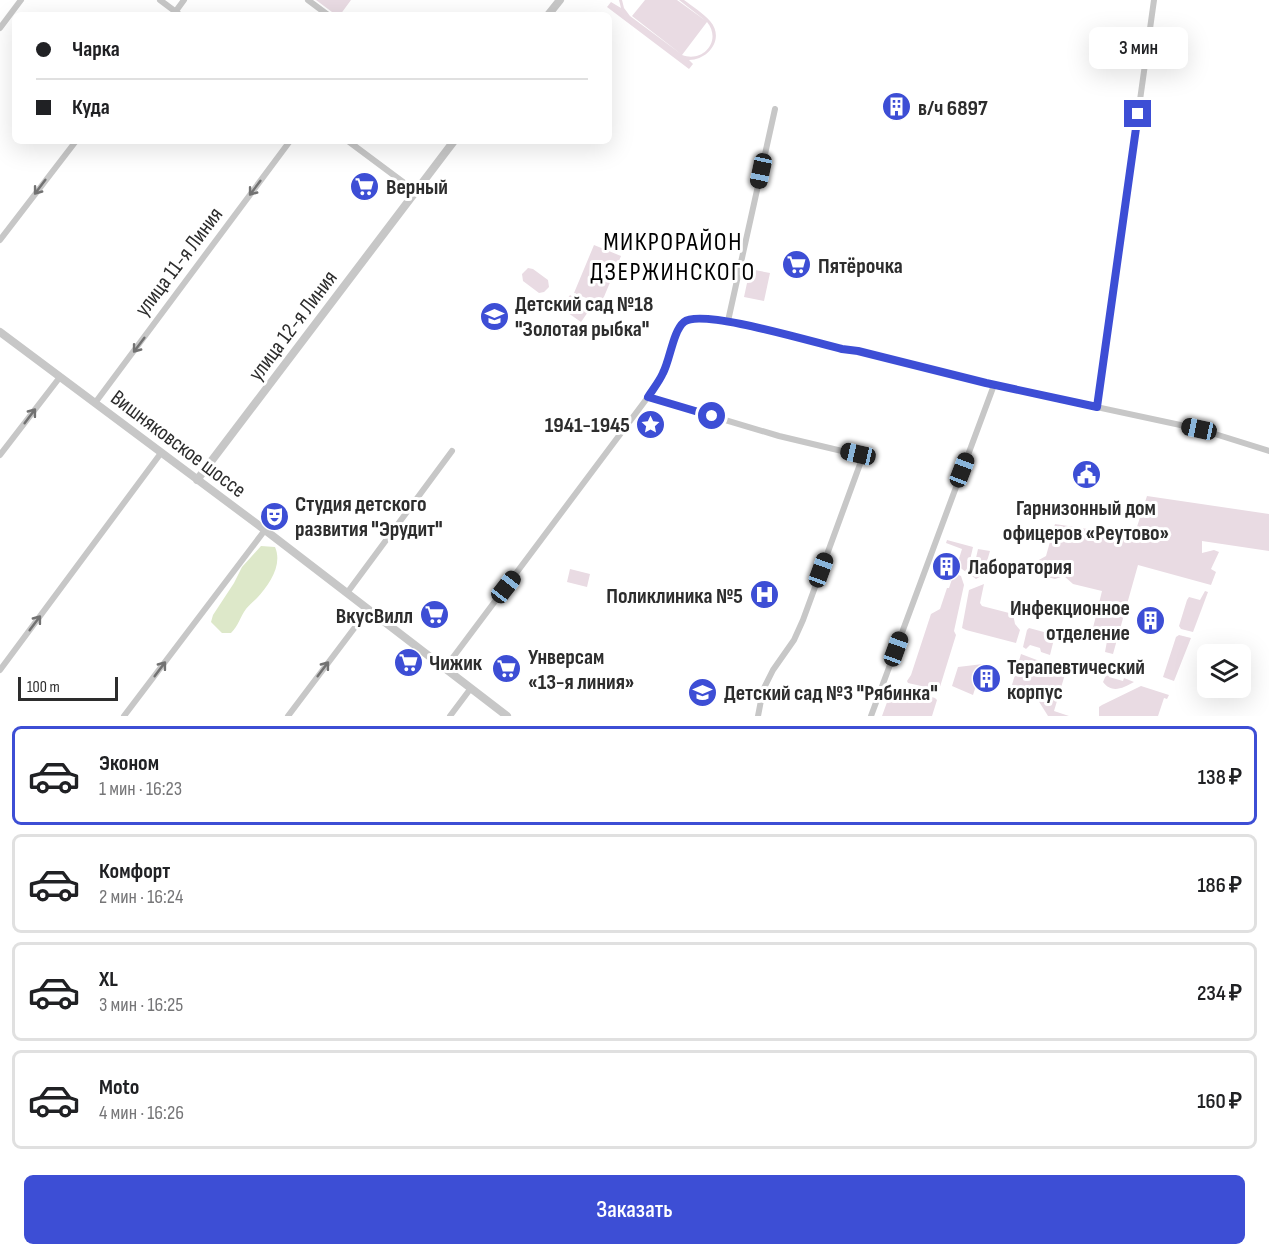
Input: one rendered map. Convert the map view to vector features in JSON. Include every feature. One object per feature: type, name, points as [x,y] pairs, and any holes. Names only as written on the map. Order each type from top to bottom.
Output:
[{"type":"street","points":[[0,28],[21,0]]},
{"type":"street","points":[[160,0],[174,12]]},
{"type":"street","points":[[308,0],[324,12]]},
{"type":"street","points":[[550,12],[560,0]]},
{"type":"street","points":[[1097,407],[1154,0]]},
{"type":"street","points":[[728,321],[775,109]]},
{"type":"street","points":[[0,240],[74,144]]},
{"type":"street","name":"улица 11-я Линия","points":[[95,403],[288,144]]},
{"type":"street","points":[[352,144],[415,192]]},
{"type":"street","name":"улица 12-я Линия","points":[[197,480],[452,144]]},
{"type":"street","points":[[444,668],[648,397],[663,374],[677,330],[683,322],[691,318],[728,321],[994,385],[1199,429],[1269,451]]},
{"type":"street","name":"Вишняковское шоссе","points":[[0,333],[266,530],[507,716]]},
{"type":"street","points":[[0,455],[60,377]]},
{"type":"street","points":[[871,716],[994,385]]},
{"type":"street","points":[[648,397],[779,436],[863,456],[799,630],[773,670],[764,690],[758,716]]},
{"type":"street","points":[[347,593],[452,452]]},
{"type":"street","points":[[0,670],[161,453]]},
{"type":"street","points":[[124,716],[266,530]]},
{"type":"street","points":[[288,716],[368,610]]},
{"type":"street","points":[[450,716],[471,688]]},
{"type":"shaded area","points":[[316,0],[351,0],[342,12],[332,12]]},
{"type":"shaded area","points":[[619,0],[622,0],[630,16],[681,54],[632,16],[645,0],[677,0],[706,21],[679,0],[684,0],[710,21],[716,34],[713,47],[703,56],[689,60],[693,64],[689,69],[607,7],[611,2],[621,8]],"holes":[[[707,22],[713,36],[704,53],[690,57],[682,55]]]},
{"type":"shaded area","points":[[594,245],[621,256],[601,304],[574,293]]},
{"type":"shaded area","points":[[528,268],[548,280],[549,287],[544,292],[539,293],[523,281],[522,274]]},
{"type":"shaded area","points":[[750,269],[770,273],[764,301],[744,297]]},
{"type":"shaded area","points":[[570,295],[590,309],[581,322],[561,308]]},
{"type":"shaded area","points":[[1147,496],[1269,514],[1269,551],[1202,541],[1202,553],[1214,550],[1219,552],[1211,569],[1216,572],[1211,585],[1138,565],[1113,654],[1105,652],[1107,641],[1091,636],[1102,591],[1073,584],[1064,576],[1055,579],[1033,573],[1037,561],[1046,556],[1055,524],[1134,536]]},
{"type":"shaded area","points":[[947,540],[973,547],[967,573],[957,565],[962,549],[946,543]]},
{"type":"shaded area","points":[[261,546],[275,547],[277,561],[274,574],[262,593],[246,609],[234,630],[231,633],[222,633],[211,622],[213,615],[242,567]]},
{"type":"shaded area","points":[[978,549],[990,551],[983,575],[976,579],[972,576]]},
{"type":"shaded area","points":[[570,569],[590,574],[587,587],[567,582]]},
{"type":"shaded area","points":[[954,573],[961,576],[964,585],[954,631],[956,635],[939,690],[908,683],[931,614],[940,609]]},
{"type":"shaded area","points":[[984,584],[980,603],[982,606],[1013,614],[1015,624],[1020,630],[1016,643],[962,628],[969,590]]},
{"type":"shaded area","points":[[1205,591],[1208,592],[1193,632],[1181,629],[1179,626],[1187,600],[1189,597],[1200,600]]},
{"type":"shaded area","points":[[1029,628],[1055,635],[1050,655],[1030,645],[1026,649],[1023,647]]},
{"type":"shaded area","points":[[1179,635],[1191,638],[1174,681],[1163,677],[1176,637]]},
{"type":"shaded area","points":[[1021,654],[1066,671],[1054,711],[1069,716],[1048,716],[1033,692],[1012,685]]},
{"type":"shaded area","points":[[983,664],[973,695],[952,686],[958,667]]},
{"type":"shaded area","points":[[1107,673],[1110,674],[1109,677],[1123,681],[1124,678],[1134,682],[1122,688],[1110,688],[1103,682]]},
{"type":"shaded area","points":[[1141,686],[1169,695],[1167,699],[1164,698],[1158,716],[1099,716],[1099,707]]},
{"type":"shaded area","points":[[904,689],[935,698],[937,700],[932,716],[882,716],[890,694],[901,697]]},
{"type":"place","name":"в/ч 6897","points":[[897,107]]},
{"type":"place","name":"Верный","points":[[365,186]]},
{"type":"place","name":"Пятёрочка","points":[[797,265]]},
{"type":"place","name":"Детский сад №18 \"Золотая рыбка\"","points":[[494,316]]},
{"type":"place","name":"1941-1945","points":[[651,424]]},
{"type":"place","name":"Гарнизонный дом офицеров «Реутово»","points":[[1086,475]]},
{"type":"place","name":"Студия детского развития \"Эрудит\"","points":[[274,516]]},
{"type":"place","name":"Лаборатория","points":[[947,566]]},
{"type":"place","name":"Поликлиника №5","points":[[764,595]]},
{"type":"place","name":"ВкусВилл","points":[[434,615]]},
{"type":"place","name":"Инфекционное отделение","points":[[1151,620]]},
{"type":"place","name":"Чижик","points":[[408,662]]},
{"type":"place","name":"Унверсам «13-я линия»","points":[[507,669]]},
{"type":"place","name":"Терапевтический корпус","points":[[986,679]]},
{"type":"place","name":"Детский сад №3 \"Рябинка\"","points":[[703,692]]},
{"type":"district","name":"МИКРОРАЙОН ДЗЕРЖИНСКОГО","points":[[673,256]]},
{"type":"route","points":[[712,416],[648,397],[663,374],[677,330],[683,322],[691,318],[728,321],[986,383],[1097,407],[1138,114]]}]
